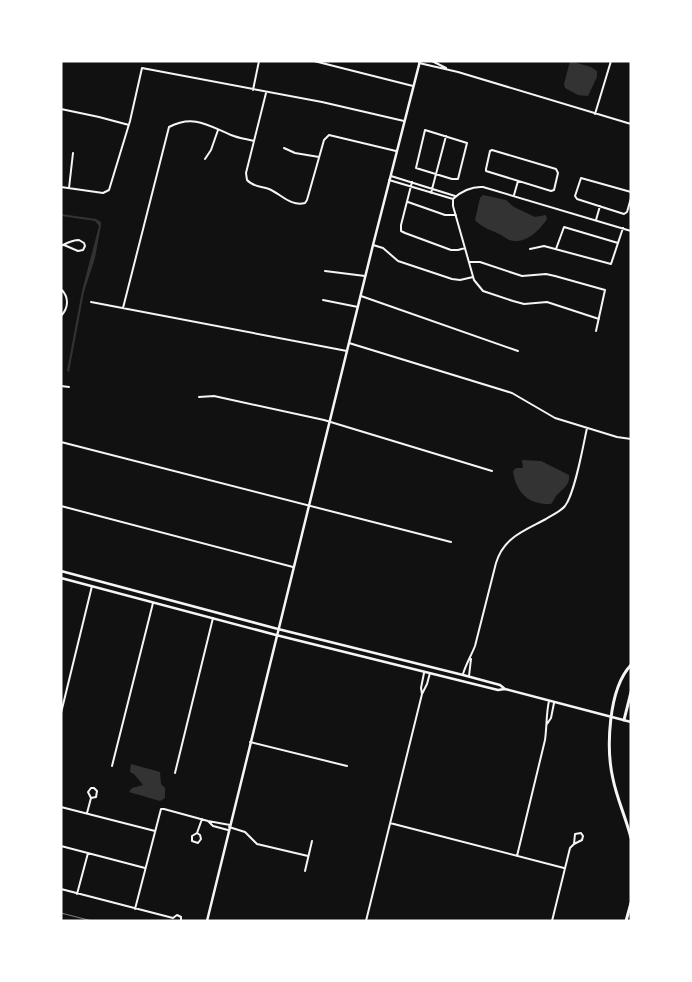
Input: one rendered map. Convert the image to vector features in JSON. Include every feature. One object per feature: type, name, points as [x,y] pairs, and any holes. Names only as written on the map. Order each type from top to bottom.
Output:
[{"type":"highway","points":[[631,665],[621,680],[610,723],[610,762],[613,780],[631,838]]},
{"type":"highway","points":[[624,720],[631,692]]},
{"type":"highway","points":[[626,921],[631,902]]},
{"type":"main road","points":[[207,921],[372,245],[419,62]]},
{"type":"main road","points":[[61,572],[266,626],[432,666],[500,685],[505,689]]},
{"type":"main road","points":[[61,578],[276,636],[498,690],[505,689],[631,722]]},
{"type":"main road","points":[[92,586],[93,581],[97,580]]},
{"type":"main road","points":[[190,612],[194,606]]},
{"type":"main road","points":[[213,618],[214,614],[219,613]]},
{"type":"main road","points":[[261,631],[266,626]]},
{"type":"main road","points":[[289,639],[290,635],[294,633]]},
{"type":"main road","points":[[344,652],[350,646]]},
{"type":"main road","points":[[402,666],[406,665],[408,660]]},
{"type":"main road","points":[[425,671],[432,666]]},
{"type":"main road","points":[[461,680],[467,679],[469,676]]},
{"type":"street","points":[[252,90],[259,61]]},
{"type":"street","points":[[314,61],[413,86]]},
{"type":"street","points":[[432,61],[448,69],[631,124]]},
{"type":"street","points":[[595,114],[611,61]]},
{"type":"street","points":[[419,62],[448,69]]},
{"type":"street","points":[[61,187],[103,193],[108,191],[129,125],[142,68],[266,93],[322,102],[404,121]]},
{"type":"street","points":[[266,93],[246,173],[248,182],[252,185],[269,190],[288,200],[304,204],[308,200],[324,140],[327,136],[332,135],[396,151]]},
{"type":"street","points":[[61,109],[129,125]]},
{"type":"street","points":[[123,308],[169,127],[179,123],[206,123],[231,135],[254,141]]},
{"type":"street","points":[[205,159],[211,150],[219,129]]},
{"type":"street","points":[[425,130],[465,142],[467,146],[458,178],[454,180],[437,174],[417,169],[415,166],[425,130]]},
{"type":"street","points":[[431,193],[446,136]]},
{"type":"street","points":[[284,148],[319,157]]},
{"type":"street","points":[[491,150],[558,171],[552,191],[518,181],[486,171],[491,150]]},
{"type":"street","points":[[69,188],[73,153]]},
{"type":"street","points":[[390,176],[433,188],[454,198]]},
{"type":"street","points":[[631,192],[581,178],[576,198],[626,213],[631,198]]},
{"type":"street","points":[[389,180],[454,198],[477,186],[514,195],[631,231]]},
{"type":"street","points":[[514,195],[518,181]]},
{"type":"street","points":[[412,182],[401,228],[403,232],[451,250],[465,248]]},
{"type":"street","points":[[454,198],[453,206],[473,277],[475,283],[483,290],[524,304],[547,302],[599,319]]},
{"type":"street","points":[[407,202],[445,215],[456,215]]},
{"type":"street","points":[[596,220],[600,206]]},
{"type":"street","points":[[556,249],[564,227],[618,243]]},
{"type":"street","points":[[530,249],[541,246],[556,249],[609,265],[612,263],[623,228]]},
{"type":"street","points":[[79,240],[83,241],[85,246],[80,251],[63,245],[70,241],[79,240]]},
{"type":"street","points":[[372,245],[383,248],[398,261],[452,279],[460,280],[473,277]]},
{"type":"street","points":[[469,262],[479,261],[526,276],[546,274],[605,290],[596,331]]},
{"type":"street","points":[[325,271],[365,276]]},
{"type":"street","points":[[61,289],[65,293],[67,303],[66,309],[61,316]]},
{"type":"street","points":[[361,296],[518,351]]},
{"type":"street","points":[[631,298],[631,311]]},
{"type":"street","points":[[323,300],[358,307]]},
{"type":"street","points":[[91,302],[347,351]]},
{"type":"street","points":[[349,343],[512,393],[526,399],[552,417],[621,438],[631,439]]},
{"type":"street","points":[[61,386],[69,387]]},
{"type":"street","points":[[199,397],[214,396],[329,422],[492,471]]},
{"type":"street","points":[[469,676],[471,658],[496,563],[501,551],[511,538],[558,512],[566,504],[571,493],[587,428]]},
{"type":"street","points":[[61,442],[451,542]]},
{"type":"street","points":[[61,506],[294,567]]},
{"type":"street","points":[[61,712],[92,586]]},
{"type":"street","points":[[112,766],[153,602]]},
{"type":"street","points":[[175,772],[213,618]]},
{"type":"street","points":[[463,675],[466,663],[471,658]]},
{"type":"street","points":[[422,694],[421,688],[425,671]]},
{"type":"street","points":[[366,921],[422,694],[430,673]]},
{"type":"street","points":[[517,856],[544,745],[547,724],[545,717],[549,701]]},
{"type":"street","points":[[547,724],[551,718],[554,702]]},
{"type":"street","points":[[250,742],[347,766]]},
{"type":"street","points":[[87,813],[91,798]]},
{"type":"street","points":[[61,807],[155,831]]},
{"type":"street","points":[[136,909],[145,868],[162,809],[245,832],[257,844],[308,856]]},
{"type":"street","points":[[197,833],[202,820]]},
{"type":"street","points":[[208,821],[213,826],[229,827]]},
{"type":"street","points":[[390,823],[564,868]]},
{"type":"street","points":[[552,921],[570,848],[582,840],[583,836],[581,833],[575,834],[574,844]]},
{"type":"street","points":[[305,871],[312,841]]},
{"type":"street","points":[[61,846],[145,868]]},
{"type":"street","points":[[77,894],[88,853]]},
{"type":"street","points":[[61,890],[173,920],[174,916],[179,916],[181,921]]},
{"type":"lane","points":[[61,913],[92,921]]},
{"type":"shaded area","points":[[570,61],[591,67],[597,71],[597,77],[588,96],[578,95],[565,88],[564,84]]},
{"type":"shaded area","points":[[483,195],[506,200],[514,207],[535,217],[546,215],[547,219],[536,232],[526,239],[521,241],[509,240],[475,220],[480,198]]},
{"type":"shaded area","points":[[61,214],[96,219],[101,222],[95,258],[84,292],[69,372],[67,371],[82,291],[99,226],[95,221],[61,216]]},
{"type":"shaded area","points":[[522,460],[541,461],[569,475],[567,485],[551,504],[530,500],[517,486],[513,471],[516,468],[523,468]]},
{"type":"shaded area","points":[[131,764],[160,772],[161,784],[165,788],[165,798],[160,801],[129,792],[132,788],[143,785],[130,772]]}]
